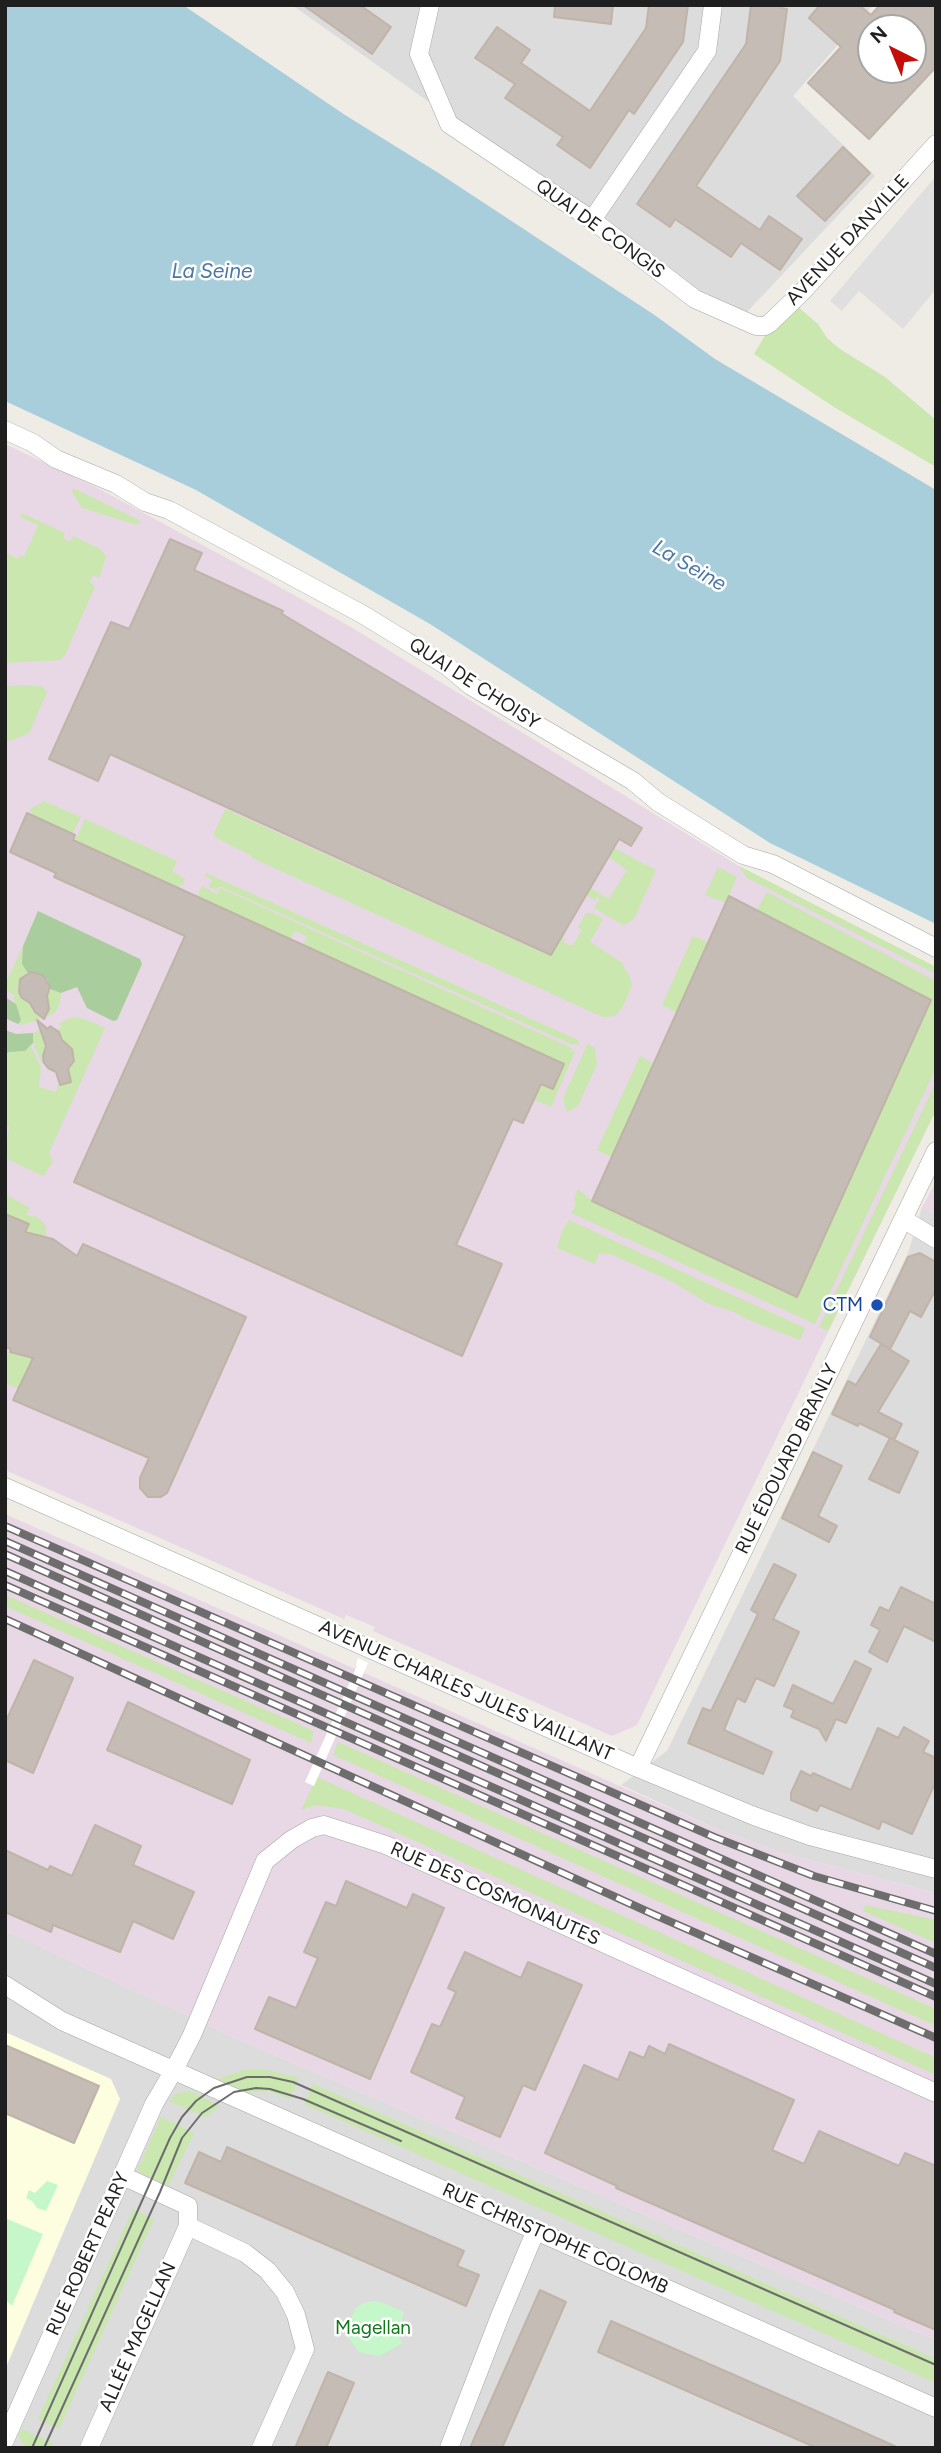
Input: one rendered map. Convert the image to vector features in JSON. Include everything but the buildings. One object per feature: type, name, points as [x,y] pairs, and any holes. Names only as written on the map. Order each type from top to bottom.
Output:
[{"type":"street","name":"QUAI DE CONGIS","points":[[430,5],[419,54],[449,124],[592,220],[695,299],[756,326]]},
{"type":"street","points":[[592,220],[707,51],[713,5]]},
{"type":"street","name":"AVENUE DANVILLE","points":[[756,326],[770,323],[803,290],[936,144]]},
{"type":"street","name":"QUAI DE CHOISY","points":[[5,430],[33,443],[56,459],[116,484],[145,502],[169,510],[362,614],[447,666],[471,686],[633,781],[658,802],[743,855],[773,864],[936,948]]},
{"type":"street","name":"RUE ÉDOUARD BRANLY","points":[[638,1768],[936,1151]]},
{"type":"street","points":[[903,1219],[936,1239]]},
{"type":"street","name":"AVENUE CHARLES JULES VAILLANT","points":[[5,1486],[638,1768],[754,1816],[810,1836],[935,1869]]},
{"type":"street","name":"RUE DES COSMONAUTES","points":[[174,2070],[192,2035],[265,1861],[300,1834],[324,1825],[386,1845],[936,2093]]},
{"type":"street","name":"RUE CHRISTOPHE COLOMB","points":[[5,1984],[62,2021],[936,2408]]},
{"type":"street","name":"RUE ROBERT PEARY","points":[[5,2440],[154,2104],[174,2070]]},
{"type":"street","points":[[123,2176],[188,2206],[188,2226],[245,2253],[267,2270],[285,2292],[296,2315],[305,2348],[261,2448]]},
{"type":"street","name":"ALLÉE MAGELLAN","points":[[89,2448],[188,2226]]},
{"type":"street","points":[[449,2448],[499,2316],[536,2230]]},
{"type":"shaded area","points":[[292,5],[873,5],[865,14],[857,14],[857,23],[793,96],[875,176],[747,312],[712,302]]},
{"type":"shaded area","points":[[936,176],[936,289],[903,329],[859,291],[842,311],[830,301]]},
{"type":"shaded area","points":[[5,444],[96,487],[351,627],[739,866],[936,967],[936,1110],[637,1725],[612,1736],[373,1631],[375,1627],[346,1615],[344,1619],[5,1470]]},
{"type":"shaded area","points":[[936,1182],[936,1215],[922,1207]]},
{"type":"shaded area","points":[[922,1207],[936,1215],[936,1893],[785,1854],[717,1829],[621,1785],[667,1751],[908,1253]]},
{"type":"shaded area","points":[[5,1514],[717,1829],[785,1854],[936,1893],[936,2340],[233,2037],[5,1930]]},
{"type":"shaded area","points":[[5,1930],[233,2037],[936,2340],[936,2448],[5,2448]]},
{"type":"shaded area","points":[[5,2032],[111,2079],[120,2099],[7,2365],[5,2364]]},
{"type":"green space","points":[[797,306],[818,324],[827,338],[840,349],[885,377],[936,420],[936,467],[834,407],[754,354],[767,332],[780,326]]},
{"type":"green space","points":[[73,488],[141,521],[137,525],[82,508],[72,492]]},
{"type":"green space","points":[[22,513],[65,533],[63,538],[70,542],[73,536],[98,548],[106,557],[99,578],[93,575],[90,582],[95,586],[65,655],[60,660],[5,663],[5,552],[18,559],[20,555],[24,557],[38,525],[20,517]]},
{"type":"green space","points":[[42,686],[47,692],[29,733],[5,743],[5,687]]},
{"type":"green space","points":[[44,801],[81,817],[72,834],[32,816],[33,813],[29,811]]},
{"type":"green space","points":[[225,809],[550,956],[561,937],[565,939],[564,943],[572,946],[582,930],[578,927],[586,913],[592,913],[603,919],[590,942],[621,962],[630,977],[632,986],[622,1008],[615,1016],[603,1017],[252,858],[215,837],[214,833]]},
{"type":"green space","points":[[85,819],[177,861],[172,871],[185,879],[183,884],[179,887],[75,841]]},
{"type":"green space","points":[[614,848],[656,870],[634,919],[623,925],[594,908],[600,899],[597,897],[595,900],[586,895],[590,888],[609,899],[627,870],[608,857]]},
{"type":"green space","points":[[739,866],[936,967],[936,974],[747,878]]},
{"type":"green space","points":[[718,867],[737,877],[726,903],[705,895]]},
{"type":"green space","points":[[206,873],[578,1040],[580,1046],[219,886],[216,890],[209,887],[212,880],[205,876]]},
{"type":"green space","points":[[202,886],[217,894],[220,888],[572,1048],[575,1052],[551,1107],[534,1100],[541,1054],[303,945],[307,937],[295,931],[290,940],[197,896]],"holes":[[[551,1057],[564,1063],[553,1089],[540,1083]]]},
{"type":"green space","points":[[767,892],[936,981],[936,1068],[815,1324],[571,1213],[576,1205],[574,1199],[578,1189],[592,1201]]},
{"type":"green space","points":[[38,911],[140,959],[142,964],[117,1020],[113,1021],[87,1008],[77,987],[61,993],[50,989],[48,980],[43,975],[28,973],[22,964],[23,946]]},
{"type":"green space","points":[[693,936],[709,943],[677,1013],[662,1005]]},
{"type":"green space","points":[[23,946],[22,964],[28,973],[20,979],[19,992],[22,998],[33,1005],[35,1012],[41,1015],[39,1020],[21,1025],[18,1024],[21,1019],[13,997],[16,994],[13,995],[5,989],[5,984]]},
{"type":"green space","points":[[49,989],[61,993],[60,1003],[55,1013],[44,1018],[49,1009],[49,1002],[45,998]]},
{"type":"green space","points":[[5,997],[16,1004],[21,1020],[18,1024],[5,1018]]},
{"type":"green space","points":[[73,1017],[105,1028],[49,1153],[53,1162],[43,1176],[5,1158],[9,1127],[5,1123],[5,1054],[25,1051],[31,1046],[41,1068],[39,1087],[56,1092],[63,1072],[71,1067],[74,1058],[72,1049],[61,1042],[61,1035],[56,1030],[61,1027],[60,1023]]},
{"type":"green space","points":[[44,1029],[49,1045],[42,1063],[33,1043],[33,1033]]},
{"type":"green space","points":[[5,1030],[16,1034],[33,1033],[33,1043],[25,1051],[5,1054]]},
{"type":"green space","points":[[588,1043],[595,1049],[597,1064],[578,1106],[567,1112],[563,1098]]},
{"type":"green space","points":[[640,1056],[654,1064],[611,1157],[597,1150]]},
{"type":"green space","points":[[936,1082],[936,1110],[828,1331],[819,1327]]},
{"type":"green space","points":[[5,1194],[30,1208],[26,1214],[40,1219],[46,1227],[46,1237],[25,1232],[28,1224],[5,1214]]},
{"type":"green space","points":[[569,1220],[805,1328],[800,1340],[709,1304],[673,1282],[613,1255],[599,1253],[595,1264],[557,1248],[562,1231]]},
{"type":"green space","points":[[10,1352],[34,1357],[18,1389],[5,1383],[5,1359]]},
{"type":"green space","points":[[5,1595],[314,1731],[311,1743],[5,1606]]},
{"type":"green space","points":[[338,1742],[936,2009],[936,2026],[333,1755]]},
{"type":"green space","points":[[317,1777],[936,2058],[936,2075],[344,1809],[317,1805],[301,1810]]},
{"type":"green space","points":[[865,1905],[936,1920],[936,1943],[863,1911]]},
{"type":"green space","points":[[244,2070],[266,2070],[299,2078],[290,2099],[268,2091],[247,2093],[218,2079]]},
{"type":"green space","points":[[313,2084],[936,2359],[936,2383],[304,2104]]},
{"type":"green space","points":[[185,2091],[195,2093],[220,2106],[205,2117],[169,2101],[175,2094]]},
{"type":"green space","points":[[161,2117],[194,2133],[168,2186],[137,2171]]},
{"type":"green space","points":[[47,2181],[58,2185],[46,2211],[37,2208],[26,2198],[29,2190],[35,2193]]},
{"type":"green space","points":[[133,2209],[154,2219],[59,2429],[38,2419]]},
{"type":"green space","points":[[5,2218],[43,2234],[12,2306],[5,2299]]},
{"type":"green space","name":"Magellan","points":[[372,2301],[404,2312],[398,2332],[402,2344],[379,2356],[359,2352],[348,2337],[347,2327],[355,2309]]},
{"type":"green space","points":[[22,2429],[53,2443],[51,2448],[26,2448],[18,2436]]},
{"type":"water","name":"La Seine","points":[[5,5],[183,5],[345,115],[656,316],[715,359],[936,490],[936,924],[770,843],[430,624],[196,490],[5,401]]},
{"type":"pier","points":[[358,1658],[368,1663],[314,1786],[305,1782],[357,1666]]},
{"type":"tram line","points":[[32,2448],[170,2138],[182,2117],[196,2101],[214,2088],[247,2077],[270,2077],[293,2082],[936,2365]]},
{"type":"tram line","points":[[44,2448],[182,2138],[202,2113],[234,2092],[256,2088],[270,2089],[303,2099],[401,2141]]},
{"type":"railway","points":[[5,1526],[714,1837],[814,1876],[936,1911]]},
{"type":"railway","points":[[5,1541],[936,1954]]},
{"type":"railway","points":[[5,1554],[936,1968]]},
{"type":"railway","points":[[5,1571],[936,1984]]},
{"type":"railway","points":[[5,1585],[936,1997]]},
{"type":"railway","points":[[5,1619],[655,1915],[936,2038]]},
{"type":"place","name":"CTM","points":[[877,1305]]}]
